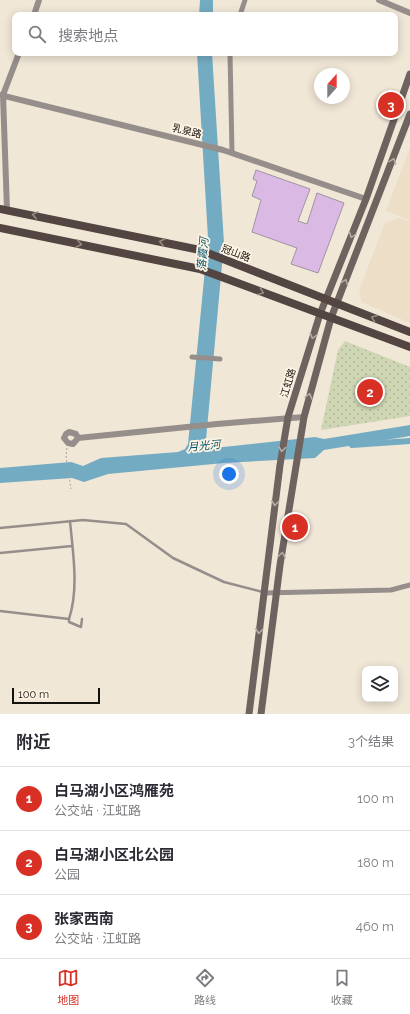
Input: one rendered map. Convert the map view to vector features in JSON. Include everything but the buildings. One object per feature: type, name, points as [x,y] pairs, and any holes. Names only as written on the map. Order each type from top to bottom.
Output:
[{"type":"main road","name":"江虹路","points":[[249,714],[280,464],[288,417],[320,314],[366,199],[410,74]]},
{"type":"main road","points":[[261,714],[295,464],[304,417],[331,318],[410,114]]},
{"type":"main road","name":"冠山路","points":[[4,209],[200,250],[410,332]]},
{"type":"main road","points":[[0,228],[200,269],[410,347]]},
{"type":"street","points":[[35,12],[39,0]]},
{"type":"street","points":[[241,12],[245,0]]},
{"type":"street","points":[[378,0],[410,13]]},
{"type":"street","points":[[4,209],[2,95],[18,56]]},
{"type":"street","points":[[230,56],[232,153]]},
{"type":"street","name":"乳泉路","points":[[2,95],[223,150],[366,199]]},
{"type":"street","points":[[192,358],[220,359]]},
{"type":"street","points":[[78,438],[288,417],[304,417]]},
{"type":"street","points":[[264,593],[277,594],[391,590],[410,585]]},
{"type":"lane","points":[[0,528],[70,521],[104,520],[126,524],[173,558],[224,582],[264,593]]},
{"type":"lane","points":[[70,521],[75,586],[74,603],[69,622],[81,627],[82,619]]},
{"type":"lane","points":[[0,553],[72,546]]},
{"type":"lane","points":[[0,611],[69,619]]},
{"type":"path","points":[[66,456],[71,489]]},
{"type":"shaded area","points":[[410,148],[410,220],[386,211]]},
{"type":"shaded area","points":[[399,218],[410,221],[410,323],[362,302],[359,291],[385,223]]},
{"type":"green space","points":[[345,341],[410,367],[410,416],[321,430],[338,350]]},
{"type":"water","points":[[200,0],[213,0],[213,12],[199,12]]},
{"type":"water","points":[[197,56],[212,56],[224,243],[206,440],[208,445],[214,448],[315,437],[324,439],[410,425],[410,436],[324,450],[315,458],[224,463],[108,474],[84,482],[72,478],[0,483],[0,468],[71,462],[83,466],[101,458],[178,452],[185,449],[188,444],[208,238]]},
{"type":"waterway","name":"月光河","points":[[352,445],[410,441]]},
{"type":"place","name":"张家西南","points":[[391,105]]},
{"type":"place","name":"白马湖小区北公园","points":[[370,392]]},
{"type":"place","name":"白马湖小区鸿雁苑","points":[[295,527]]},
{"type":"water label","name":"落霞河","points":[[203,254]]}]
